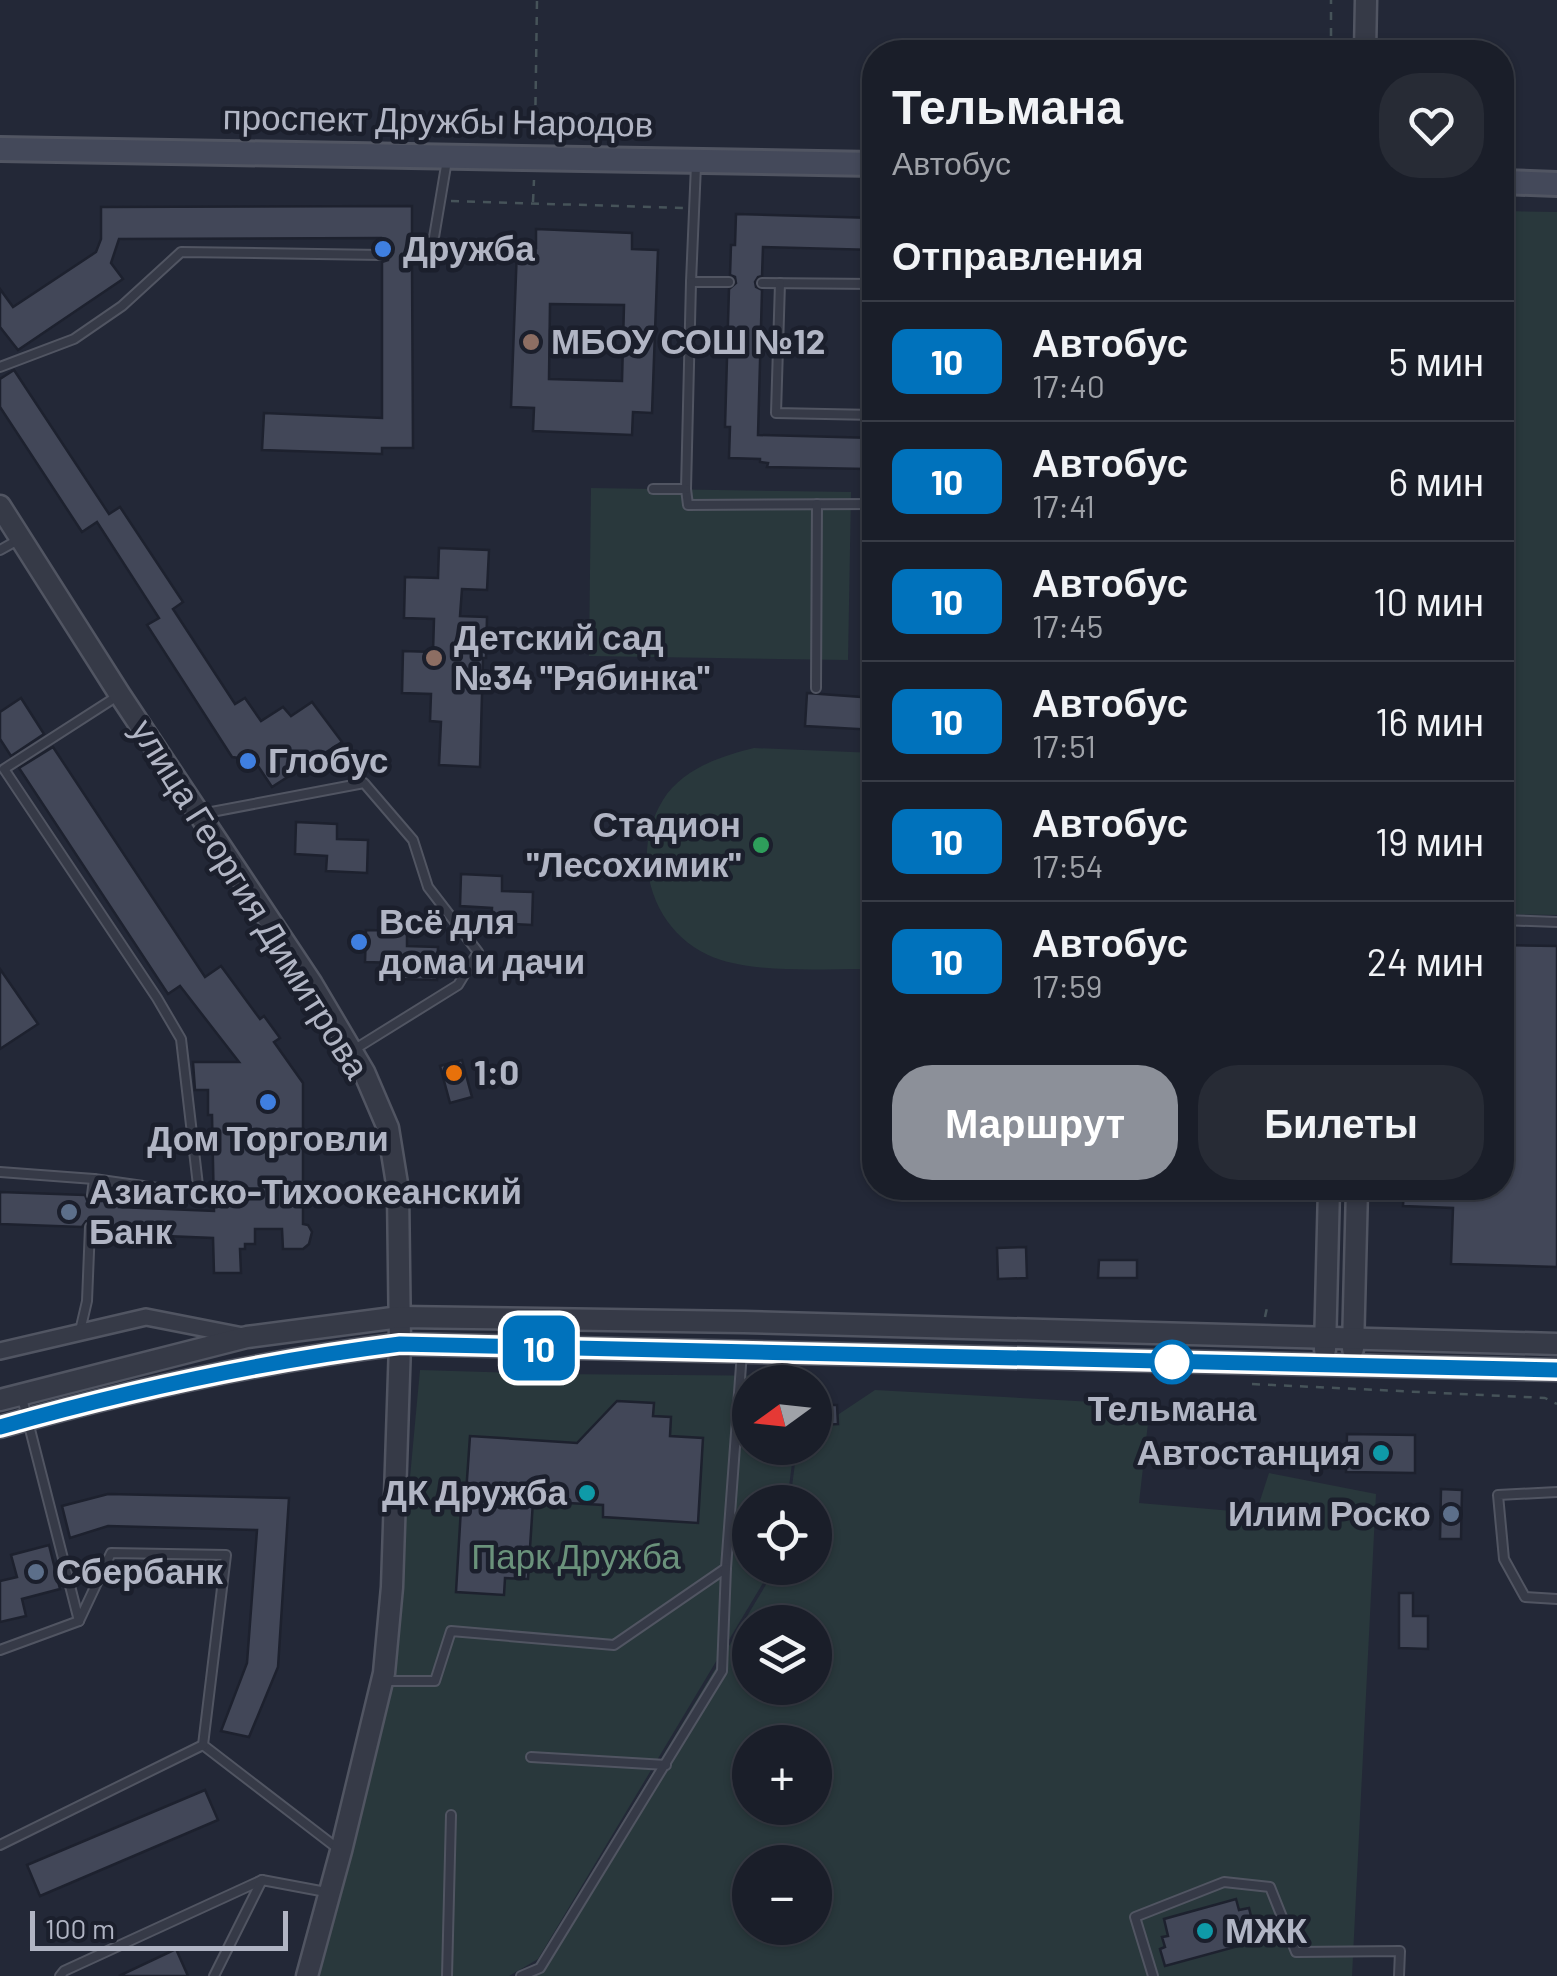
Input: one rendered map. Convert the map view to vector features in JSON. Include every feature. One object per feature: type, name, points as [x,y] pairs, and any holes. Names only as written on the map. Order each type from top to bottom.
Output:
[{"type":"main road","name":"проспект Дружбы Народов","points":[[0,150],[862,164]]},
{"type":"main road","points":[[1514,182],[1557,184]]},
{"type":"street","points":[[1365,40],[1366,0]]},
{"type":"street","name":"улица Георгия Димитрова","points":[[0,506],[312,984],[364,1072],[388,1128],[398,1190],[400,1317],[392,1587],[382,1681],[307,1976]]},
{"type":"street","points":[[1325,1366],[1329,1200]]},
{"type":"street","points":[[1353,1366],[1357,1200]]},
{"type":"street","points":[[0,1351],[146,1317],[247,1337]]},
{"type":"street","points":[[0,1400],[247,1337],[400,1317],[744,1322],[1557,1344]]},
{"type":"street","points":[[0,1427],[231,1370],[400,1344],[1557,1370]]},
{"type":"lane","points":[[412,255],[432,255],[448,156]]},
{"type":"lane","points":[[696,161],[688,505],[862,504]]},
{"type":"lane","points":[[0,367],[74,339],[122,306],[180,252],[382,256]]},
{"type":"lane","points":[[691,282],[730,282]]},
{"type":"lane","points":[[762,283],[862,284]]},
{"type":"lane","points":[[780,283],[776,413],[862,415]]},
{"type":"lane","points":[[653,489],[686,490]]},
{"type":"lane","points":[[816,688],[817,504]]},
{"type":"lane","points":[[0,550],[20,538]]},
{"type":"lane","points":[[0,1172],[94,1179],[199,1194],[181,1038],[2,770],[120,695]]},
{"type":"lane","points":[[199,814],[364,784],[413,840],[428,887],[478,952],[458,985],[352,1052]]},
{"type":"lane","points":[[1514,920],[1557,922]]},
{"type":"lane","points":[[92,1195],[94,1179]]},
{"type":"lane","points":[[80,1331],[87,1301],[90,1227]]},
{"type":"lane","points":[[521,1976],[540,1968],[722,1670],[742,1352]]},
{"type":"lane","points":[[22,1394],[79,1622]]},
{"type":"lane","points":[[1557,1492],[1498,1495],[1504,1558],[1525,1597],[1557,1598]]},
{"type":"lane","points":[[0,1650],[79,1622],[111,1554],[226,1555],[203,1745]]},
{"type":"lane","points":[[382,1681],[435,1681],[452,1630],[614,1645],[726,1568]]},
{"type":"lane","points":[[0,1845],[203,1745]]},
{"type":"lane","points":[[203,1745],[341,1851]]},
{"type":"lane","points":[[531,1757],[666,1765]]},
{"type":"lane","points":[[447,1976],[451,1815]]},
{"type":"lane","points":[[60,1976],[262,1880],[330,1893]]},
{"type":"lane","points":[[214,1976],[262,1880]]},
{"type":"lane","points":[[1152,1976],[1135,1917],[1224,1882],[1270,1887],[1296,1952],[1400,1950],[1399,1976]]},
{"type":"path","points":[[534,203],[537,0]]},
{"type":"path","points":[[1331,0],[1331,40]]},
{"type":"path","points":[[440,200],[694,208]]},
{"type":"green space","points":[[1514,211],[1557,212],[1557,915],[1514,914]]},
{"type":"green space","points":[[591,488],[851,492],[848,660],[589,656]]},
{"type":"green space","name":"Стадион \"Лесохимик\"","points":[[754,748],[862,752],[862,969],[790,969],[726,961],[688,943],[672,927],[651,888],[647,866],[653,821],[671,789],[691,772]]},
{"type":"green space","name":"Парк Дружба","points":[[420,1370],[732,1375],[732,1465],[792,1465],[789,1485],[732,1485],[732,1585],[762,1585],[750,1605],[732,1605],[732,1635],[538,1959],[509,1976],[314,1976],[392,1670]]},
{"type":"green space","points":[[875,1390],[1150,1405],[1139,1503],[1256,1513],[1269,1473],[1376,1494],[1352,1976],[515,1976],[539,1961],[732,1641],[732,1705],[832,1705],[832,1605],[754,1605],[766,1585],[832,1585],[832,1485],[792,1485],[795,1465],[832,1465],[832,1419]]},
{"type":"building","points":[[412,206],[412,248],[406,250],[405,256],[412,262],[413,448],[382,448],[382,454],[262,450],[264,413],[382,418],[382,262],[388,260],[389,254],[382,248],[381,238],[119,239],[111,263],[123,279],[18,350],[0,327],[0,289],[13,307],[96,252],[101,239],[101,207]]},
{"type":"building","points":[[736,214],[862,218],[862,250],[763,247],[762,276],[755,282],[762,290],[758,435],[862,438],[862,469],[767,467],[768,463],[760,459],[729,458],[730,427],[725,427],[729,289],[736,283],[730,275],[731,245],[735,245]]},
{"type":"building","name":"МБОУ СОШ №12","points":[[536,229],[632,233],[632,249],[658,250],[652,413],[633,412],[632,435],[533,431],[534,408],[511,407],[517,248],[536,248]],"holes":[[[550,304],[624,305],[622,381],[549,379]]]},
{"type":"building","points":[[14,370],[109,514],[120,507],[183,602],[173,609],[235,704],[245,698],[261,721],[283,707],[291,716],[312,702],[342,742],[272,787],[254,760],[232,757],[147,625],[159,618],[97,522],[82,532],[0,407],[0,379]]},
{"type":"building","name":"Детский сад №34 \"Рябинка\"","points":[[439,548],[489,550],[487,590],[462,589],[460,616],[487,617],[480,767],[439,765],[441,722],[430,721],[431,694],[402,693],[403,651],[433,652],[434,619],[404,618],[405,577],[438,578]]},
{"type":"building","points":[[807,693],[862,697],[862,729],[805,726]]},
{"type":"building","points":[[21,698],[44,734],[11,756],[0,739],[0,712]]},
{"type":"building","points":[[53,747],[205,977],[221,966],[260,1019],[264,1016],[280,1038],[274,1042],[303,1083],[303,1224],[312,1232],[303,1249],[283,1249],[282,1229],[255,1229],[255,1244],[245,1244],[245,1249],[240,1249],[241,1273],[214,1273],[213,1238],[117,1234],[117,1228],[97,1227],[91,1220],[82,1227],[0,1224],[0,1192],[85,1195],[92,1202],[100,1196],[120,1196],[119,1207],[214,1211],[212,1115],[208,1115],[208,1090],[195,1090],[193,1062],[239,1062],[180,986],[168,994],[19,768]]},
{"type":"building","points":[[296,822],[337,824],[337,839],[368,840],[367,873],[326,871],[327,856],[295,854]]},
{"type":"building","points":[[461,874],[502,876],[502,891],[533,892],[532,925],[491,923],[492,908],[460,906]]},
{"type":"building","points":[[366,930],[407,931],[407,946],[438,947],[437,980],[396,979],[397,963],[365,962]]},
{"type":"building","points":[[1514,945],[1557,946],[1557,1267],[1451,1264],[1453,1208],[1403,1206],[1403,1200],[1514,1200]]},
{"type":"building","points":[[0,969],[38,1024],[0,1049]]},
{"type":"building","points":[[462,1060],[472,1097],[450,1103],[440,1066]]},
{"type":"building","points":[[1026,1247],[1027,1278],[998,1279],[997,1248]]},
{"type":"building","points":[[1099,1260],[1137,1260],[1137,1278],[1098,1278]]},
{"type":"building","name":"ДК Дружба","points":[[617,1401],[654,1403],[653,1416],[671,1417],[670,1436],[703,1438],[698,1523],[603,1517],[603,1505],[533,1501],[528,1579],[505,1578],[504,1595],[456,1592],[470,1436],[577,1443]]},
{"type":"building","points":[[832,1405],[837,1405],[838,1424],[832,1424]]},
{"type":"building","name":"Автостанция","points":[[1347,1434],[1415,1435],[1415,1473],[1346,1472]]},
{"type":"building","name":"Илим Роско","points":[[1441,1489],[1462,1490],[1461,1539],[1440,1539]]},
{"type":"building","points":[[108,1494],[289,1498],[278,1667],[249,1737],[221,1731],[247,1663],[257,1530],[108,1526],[70,1538],[62,1506]]},
{"type":"building","name":"Сбербанк","points":[[49,1545],[60,1589],[22,1599],[26,1616],[0,1622],[0,1581],[17,1577],[11,1555]]},
{"type":"building","points":[[1399,1593],[1413,1593],[1413,1616],[1428,1616],[1428,1649],[1399,1648]]},
{"type":"building","points":[[205,1790],[218,1820],[40,1896],[27,1865]]},
{"type":"building","name":"МЖК","points":[[1236,1899],[1239,1910],[1249,1908],[1253,1924],[1241,1927],[1246,1944],[1165,1966],[1160,1949],[1165,1947],[1162,1937],[1168,1936],[1164,1919]]},
{"type":"building","points":[[176,1949],[188,1976],[119,1976]]},
{"type":"bus line","name":"10","points":[[0,1427],[231,1370],[400,1344],[1557,1370]]},
{"type":"place","name":"Дружба","points":[[383,249]]},
{"type":"place","name":"МБОУ СОШ №12","points":[[531,342]]},
{"type":"place","name":"Детский сад №34 \"Рябинка\"","points":[[434,658]]},
{"type":"place","name":"Глобус","points":[[248,761]]},
{"type":"place","name":"Стадион \"Лесохимик\"","points":[[761,845]]},
{"type":"place","name":"Всё для дома и дачи","points":[[359,942]]},
{"type":"place","name":"1:0","points":[[454,1073]]},
{"type":"place","name":"Дом Торговли","points":[[268,1102]]},
{"type":"place","name":"Азиатско-Тихоокеанский Банк","points":[[69,1212]]},
{"type":"place","name":"Тельмана","points":[[1172,1362]]},
{"type":"place","name":"Автостанция","points":[[1381,1453]]},
{"type":"place","name":"ДК Дружба","points":[[587,1493]]},
{"type":"place","name":"Илим Роско","points":[[1451,1514]]},
{"type":"place","name":"Сбербанк","points":[[36,1572]]},
{"type":"place","name":"МЖК","points":[[1205,1931]]}]
